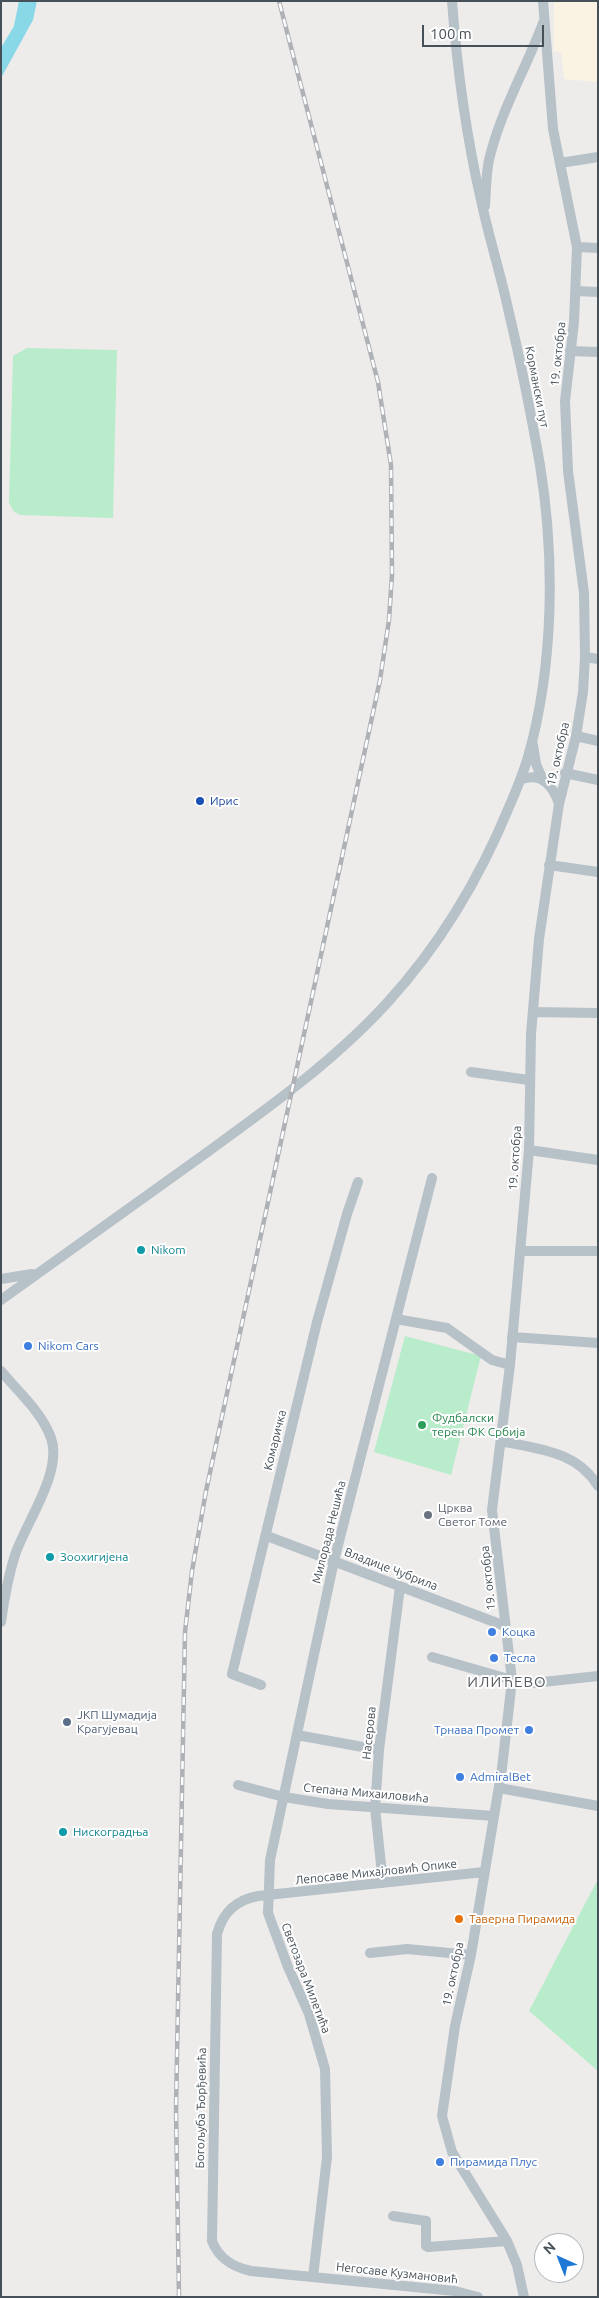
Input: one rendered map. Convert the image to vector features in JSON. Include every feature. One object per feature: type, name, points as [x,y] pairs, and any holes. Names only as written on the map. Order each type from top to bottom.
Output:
[{"type":"street","name":"Кормански пут","points":[[1,1300],[261,1114],[312,1073],[385,1005],[418,968],[445,932],[480,871],[520,780],[533,740],[542,682],[550,599],[545,508],[540,465],[510,315],[484,214],[457,59],[452,1]]},
{"type":"street","name":"19. октобра","points":[[524,2297],[517,2264],[506,2241],[452,2152],[442,2116],[455,2026],[472,1955],[499,1788],[512,1680],[492,1510],[510,1365],[529,1150],[530,1080],[538,939],[559,804],[576,736],[585,657],[584,593],[568,471],[565,401],[576,291],[577,247],[553,129],[543,1]]},
{"type":"street","points":[[484,214],[489,160],[506,111],[529,60],[544,19]]},
{"type":"street","points":[[560,163],[598,157]]},
{"type":"street","points":[[577,247],[598,248]]},
{"type":"street","points":[[576,291],[598,292]]},
{"type":"street","points":[[570,351],[598,352]]},
{"type":"street","points":[[585,657],[598,659]]},
{"type":"street","points":[[576,736],[598,741]]},
{"type":"street","points":[[533,740],[536,764],[559,804]]},
{"type":"street","points":[[520,780],[527,777],[557,786],[565,777],[598,780]]},
{"type":"street","points":[[548,865],[598,872]]},
{"type":"street","points":[[533,1012],[598,1013]]},
{"type":"street","points":[[471,1072],[530,1080]]},
{"type":"street","points":[[529,1150],[598,1160]]},
{"type":"street","name":"Милорада Нешића","points":[[270,1896],[270,1860],[334,1561],[432,1178]]},
{"type":"street","name":"Комаричка","points":[[262,1685],[232,1674],[267,1536],[273,1499],[317,1322],[347,1214],[358,1182]]},
{"type":"street","points":[[520,1251],[598,1251]]},
{"type":"street","points":[[1,1279],[19,1278],[38,1273]]},
{"type":"street","points":[[396,1319],[447,1328],[492,1360],[510,1365]]},
{"type":"street","points":[[512,1337],[598,1343]]},
{"type":"street","points":[[1,1622],[15,1556],[51,1474],[54,1458],[52,1439],[46,1427],[2,1372]]},
{"type":"street","points":[[501,1441],[570,1458],[583,1466],[598,1486]]},
{"type":"street","name":"Владице Чубрила","points":[[267,1536],[506,1626]]},
{"type":"street","name":"Насерова","points":[[383,1883],[375,1808],[379,1750],[400,1587]]},
{"type":"street","points":[[432,1657],[512,1680],[534,1682],[598,1676]]},
{"type":"street","points":[[297,1735],[379,1750]]},
{"type":"street","name":"Степана Михаиловића","points":[[238,1785],[284,1797],[328,1804],[494,1816]]},
{"type":"street","points":[[499,1788],[598,1806]]},
{"type":"street","name":"Лепосаве Михајловић Опике","points":[[270,1896],[484,1872]]},
{"type":"street","name":"Светозара Милетића","points":[[270,1896],[268,1913],[288,1967],[309,2014],[325,2069],[327,2156],[313,2277]]},
{"type":"street","name":"Богољуба Ђорђевића","points":[[270,1896],[246,1898],[238,1902],[220,1923],[218,1934],[212,2241],[220,2255],[230,2264],[240,2268],[313,2277]]},
{"type":"street","points":[[370,1953],[407,1949],[472,1955]]},
{"type":"street","points":[[393,2216],[426,2221],[426,2246],[428,2247],[506,2241]]},
{"type":"street","name":"Негосаве Кузмановић","points":[[313,2277],[455,2290],[478,2297]]},
{"type":"shaded area","points":[[554,1],[598,1],[598,82],[564,79],[561,52],[554,51]]},
{"type":"green space","points":[[27,348],[117,350],[113,518],[21,515],[14,512],[9,503],[13,356]]},
{"type":"green space","name":"Фудбалски терен ФК Србија","points":[[405,1336],[481,1356],[451,1475],[374,1452]]},
{"type":"green space","points":[[598,1879],[598,2071],[529,2011]]},
{"type":"water","points":[[19,1],[37,1],[33,20],[1,78],[1,48],[14,26]]},
{"type":"railway","points":[[179,2297],[176,2109],[185,1632],[192,1571],[206,1491],[380,680],[389,620],[392,575],[391,465],[378,382],[279,1]]},
{"type":"place","name":"Ирис","points":[[200,801]]},
{"type":"place","name":"Nikom","points":[[141,1250]]},
{"type":"place","name":"Nikom Cars","points":[[28,1346]]},
{"type":"place","name":"Фудбалски терен ФК Србија","points":[[422,1425]]},
{"type":"place","name":"Црква Светог Томе","points":[[428,1515]]},
{"type":"place","name":"Зоохигијена","points":[[50,1557]]},
{"type":"place","name":"Коцка","points":[[492,1632]]},
{"type":"place","name":"Тесла","points":[[494,1658]]},
{"type":"place","name":"ЈКП Шумадија Крагујевац","points":[[67,1722]]},
{"type":"place","name":"Трнава Промет","points":[[529,1730]]},
{"type":"place","name":"AdmiralBet","points":[[460,1777]]},
{"type":"place","name":"Нискоградња","points":[[63,1832]]},
{"type":"place","name":"Таверна Пирамида","points":[[459,1919]]},
{"type":"place","name":"Пирамида Плус","points":[[440,2162]]},
{"type":"district","name":"ИЛИЋЕВО","points":[[507,1682]]}]
